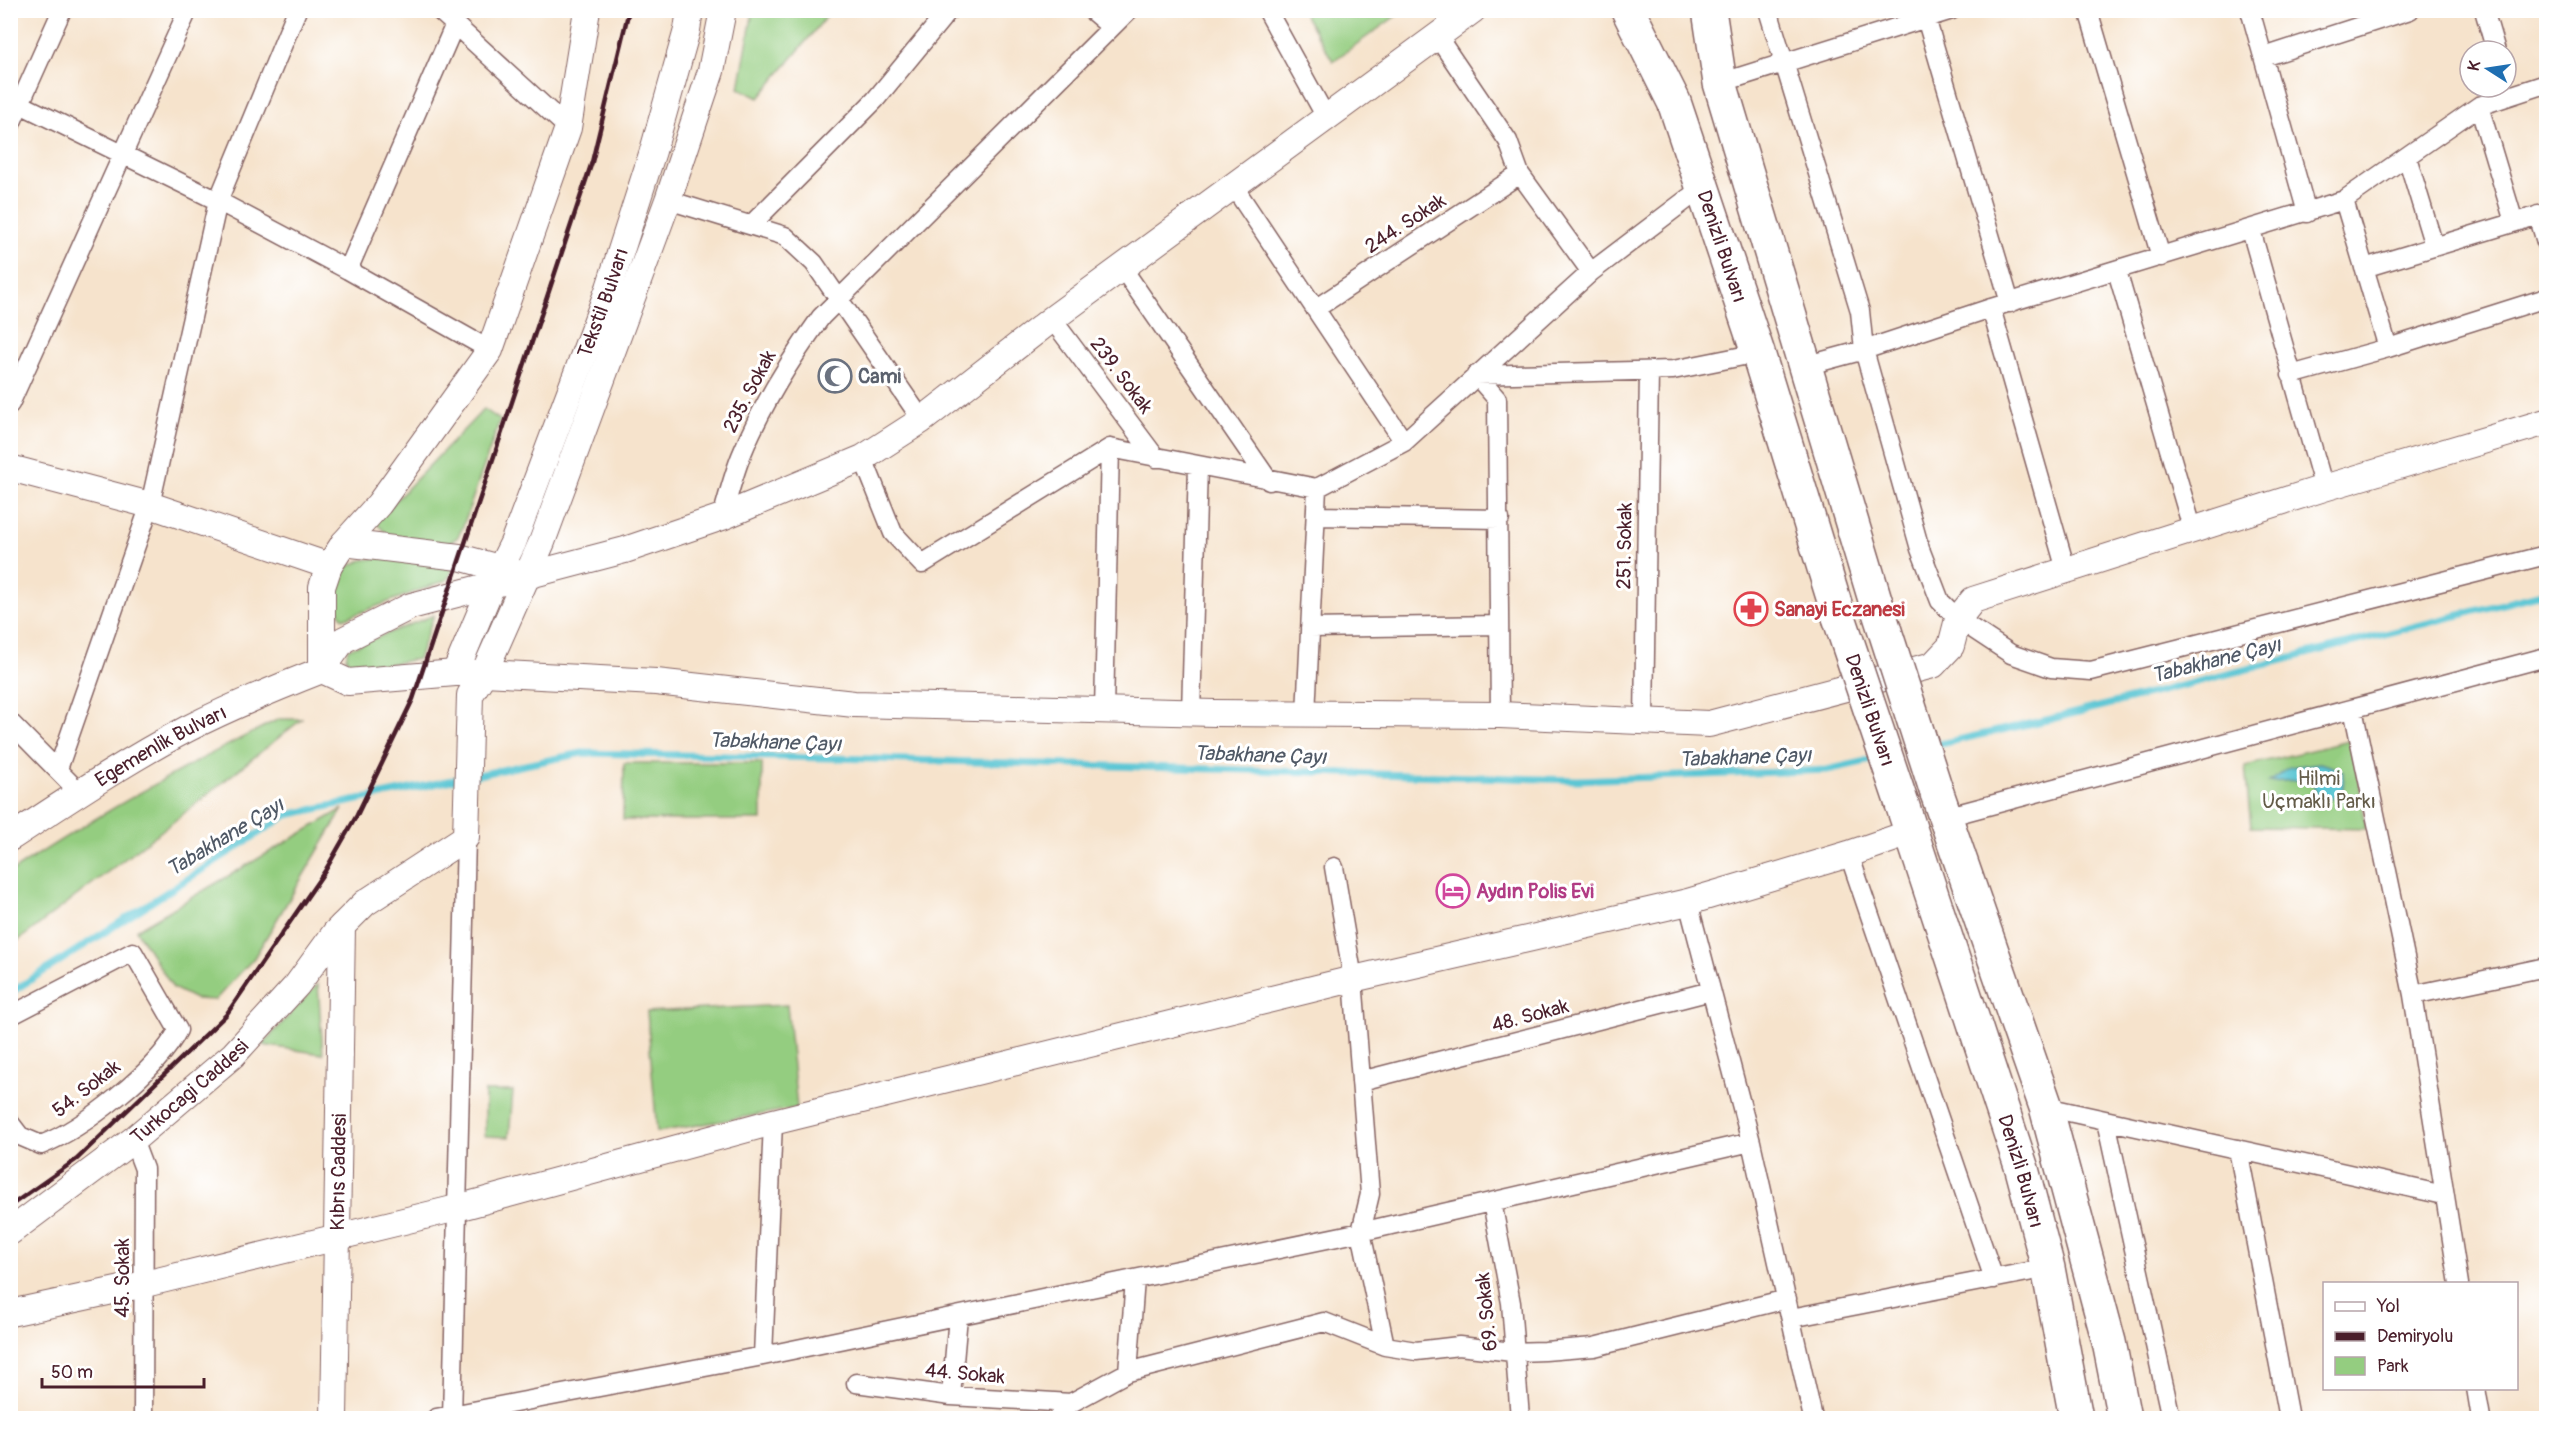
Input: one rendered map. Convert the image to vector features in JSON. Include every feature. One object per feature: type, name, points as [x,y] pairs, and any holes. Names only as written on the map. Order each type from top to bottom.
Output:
[{"type":"highway","name":"Denizli Bulvarı","points":[[1628,10],[1674,102],[1758,353],[1839,617],[2022,1169],[2048,1268],[2076,1419]]},
{"type":"highway","name":"Denizli Bulvarı","points":[[1709,10],[1720,83],[1876,603],[1942,805],[2046,1107],[2109,1342],[2124,1419]]},
{"type":"street","points":[[10,126],[15,102],[62,10]]},
{"type":"street","points":[[10,404],[188,10]]},
{"type":"street","points":[[58,768],[150,505],[218,201],[297,10]]},
{"type":"street","points":[[440,10],[568,128]]},
{"type":"street","points":[[322,670],[322,587],[329,566],[344,543],[379,504],[490,350],[568,128],[587,10]]},
{"type":"street","name":"Tekstil Bulvarı","points":[[455,673],[496,577],[609,288],[653,151],[687,30],[690,10]]},
{"type":"street","name":"Tekstil Bulvarı","points":[[470,700],[542,542],[668,200],[711,71],[723,10]]},
{"type":"street","points":[[751,225],[875,99],[949,10]]},
{"type":"street","points":[[1091,10],[1111,27]]},
{"type":"street","name":"235. Sokak","points":[[722,517],[740,456],[783,372],[821,317],[1129,10]]},
{"type":"street","points":[[1267,10],[1327,119]]},
{"type":"street","points":[[322,670],[344,640],[411,606],[496,577],[526,576],[625,550],[722,517],[863,459],[922,420],[1052,319],[1234,188],[1473,10]]},
{"type":"street","points":[[1768,10],[1860,311],[1864,350],[1920,549],[1940,601],[1959,619],[2011,654],[2051,668],[2091,671],[2547,555]]},
{"type":"street","points":[[1720,83],[1952,10]]},
{"type":"street","points":[[2088,10],[2161,256]]},
{"type":"street","points":[[2250,10],[2307,213]]},
{"type":"street","points":[[2264,57],[2410,10]]},
{"type":"street","points":[[2484,10],[2492,39]]},
{"type":"street","points":[[1926,18],[2010,303]]},
{"type":"street","points":[[348,270],[455,24]]},
{"type":"street","points":[[1437,36],[1508,141],[1520,174],[1591,272]]},
{"type":"street","points":[[2518,88],[2547,84]]},
{"type":"street","points":[[1805,366],[1864,350],[1991,308],[2344,200],[2491,99]]},
{"type":"street","points":[[15,102],[218,201],[348,270],[490,350]]},
{"type":"street","points":[[2479,106],[2514,222]]},
{"type":"street","points":[[2407,157],[2434,246]]},
{"type":"street","name":"244. Sokak","points":[[1315,309],[1520,174]]},
{"type":"street","points":[[863,459],[893,533],[922,564],[1110,448],[1269,481],[1317,488],[1404,442],[1591,272],[1702,187]]},
{"type":"street","points":[[1234,188],[1404,442]]},
{"type":"street","points":[[668,200],[785,236],[814,263],[922,420]]},
{"type":"street","points":[[2344,200],[2388,348]]},
{"type":"street","points":[[2364,268],[2542,214],[2547,242]]},
{"type":"street","points":[[2251,230],[2324,488]]},
{"type":"street","points":[[1123,269],[1269,481]]},
{"type":"street","points":[[2117,271],[2193,531]]},
{"type":"street","points":[[2291,375],[2388,348],[2547,298]]},
{"type":"street","points":[[1991,308],[2066,570]]},
{"type":"street","name":"239. Sokak","points":[[1052,319],[1156,458]]},
{"type":"street","points":[[1476,375],[1673,370],[1758,353]]},
{"type":"street","name":"251. Sokak","points":[[1644,721],[1649,371]]},
{"type":"street","points":[[1476,375],[1497,399],[1500,519],[1500,715]]},
{"type":"street","points":[[322,670],[348,682],[455,673],[484,673],[656,682],[854,704],[1191,713],[1500,715],[1709,724],[1933,665],[1951,646],[1959,619],[1973,600],[2324,488],[2547,422]]},
{"type":"street","points":[[1104,710],[1110,448]]},
{"type":"street","points":[[1191,713],[1198,466]]},
{"type":"street","points":[[10,468],[150,505],[329,566]]},
{"type":"street","points":[[1306,714],[1317,488]]},
{"type":"street","points":[[1316,516],[1500,519]]},
{"type":"street","points":[[344,543],[459,557],[496,577]]},
{"type":"street","points":[[1310,628],[1500,625]]},
{"type":"street","points":[[1942,805],[2353,709],[2547,657]]},
{"type":"street","name":"Egemenlik Bulvarı","points":[[10,838],[79,792],[187,730],[265,693],[322,670]]},
{"type":"street","points":[[455,673],[470,700],[457,1209],[447,1417],[763,1356],[1361,1232],[1751,1142]]},
{"type":"street","points":[[2353,709],[2413,995],[2459,1282]]},
{"type":"street","points":[[10,722],[58,768],[79,792]]},
{"type":"street","points":[[10,1313],[145,1284],[457,1209],[772,1122],[1353,979],[1688,902],[1849,854],[1906,819]]},
{"type":"street","name":"Turkocagi Caddesi","points":[[10,1232],[133,1140],[233,1055],[297,985],[338,930],[365,903],[466,837]]},
{"type":"street","points":[[1849,854],[1994,1279]]},
{"type":"street","points":[[1334,867],[1353,979],[1370,1194],[1361,1232],[1385,1346]]},
{"type":"street","points":[[1688,902],[1751,1142],[1813,1419]]},
{"type":"street","name":"Kıbrıs Caddesi","points":[[323,1419],[332,1238],[338,930]]},
{"type":"street","name":"54. Sokak","points":[[10,1016],[133,952],[178,1030],[170,1046],[114,1099],[56,1139],[41,1145],[20,1136],[10,1123]]},
{"type":"street","points":[[2413,995],[2547,967]]},
{"type":"street","name":"48. Sokak","points":[[1361,1081],[1711,991]]},
{"type":"street","points":[[2046,1107],[2444,1195]]},
{"type":"street","points":[[2106,1121],[2171,1419]]},
{"type":"street","points":[[763,1356],[772,1122]]},
{"type":"street","name":"45. Sokak","points":[[133,1140],[144,1170],[143,1419]]},
{"type":"street","points":[[2238,1149],[2289,1419]]},
{"type":"street","name":"69. Sokak","points":[[1492,1202],[1507,1275],[1520,1419]]},
{"type":"street","name":"Kıbrıs Caddesi","points":[[332,1238],[334,1419]]},
{"type":"street","points":[[1791,1318],[2048,1268]]},
{"type":"street","points":[[1128,1372],[1135,1279]]},
{"type":"street","points":[[1058,1419],[1071,1403],[1128,1372],[1324,1322],[1385,1346],[1416,1351],[1459,1346],[1513,1352],[1594,1347],[1787,1299]]},
{"type":"street","points":[[951,1396],[958,1316]]},
{"type":"street","name":"44. Sokak","points":[[856,1383],[951,1396],[1071,1403]]},
{"type":"street","points":[[2476,1390],[2481,1419]]},
{"type":"green space","points":[[753,11],[831,11],[759,98],[739,88]]},
{"type":"green space","points":[[1302,11],[1403,11],[1333,61]]},
{"type":"green space","points":[[484,409],[500,420],[457,538],[448,543],[420,544],[388,535],[375,522]]},
{"type":"green space","points":[[399,555],[455,566],[447,580],[343,619],[334,597],[337,572],[362,560]]},
{"type":"green space","points":[[434,615],[418,659],[365,668],[349,665],[346,657],[348,649]]},
{"type":"green space","points":[[279,719],[302,719],[173,822],[11,946],[11,872],[142,791]]},
{"type":"green space","name":"Hilmi Uçmaklı Parkı","points":[[2353,740],[2366,829],[2251,827],[2245,766]]},
{"type":"green space","points":[[624,763],[762,763],[762,820],[623,820]]},
{"type":"green space","points":[[343,809],[254,958],[215,1000],[195,999],[173,988],[136,930]]},
{"type":"green space","points":[[318,984],[323,1054],[262,1045]]},
{"type":"green space","points":[[787,1005],[797,1108],[657,1132],[647,1012]]},
{"type":"green space","points":[[485,1091],[513,1091],[509,1137],[485,1136]]},
{"type":"water","points":[[2320,763],[2344,771],[2343,789],[2332,799],[2318,798],[2311,779],[2269,782],[2290,767]]},
{"type":"waterway","name":"Tabakhane Çayı","points":[[1931,746],[2051,719],[2546,593]]},
{"type":"waterway","name":"Tabakhane Çayı","points":[[473,776],[582,753],[875,759],[1578,780],[1827,770],[1876,759]]},
{"type":"waterway","name":"Tabakhane Çayı","points":[[10,993],[287,815],[462,778]]},
{"type":"railway","points":[[10,1206],[77,1159],[226,1015],[325,871],[357,815],[413,699],[592,162],[629,10]]},
{"type":"place","name":"Cami","points":[[835,376]]},
{"type":"place","name":"Sanayi Eczanesi","points":[[1751,609]]},
{"type":"place","name":"Aydın Polis Evi","points":[[1453,891]]}]
